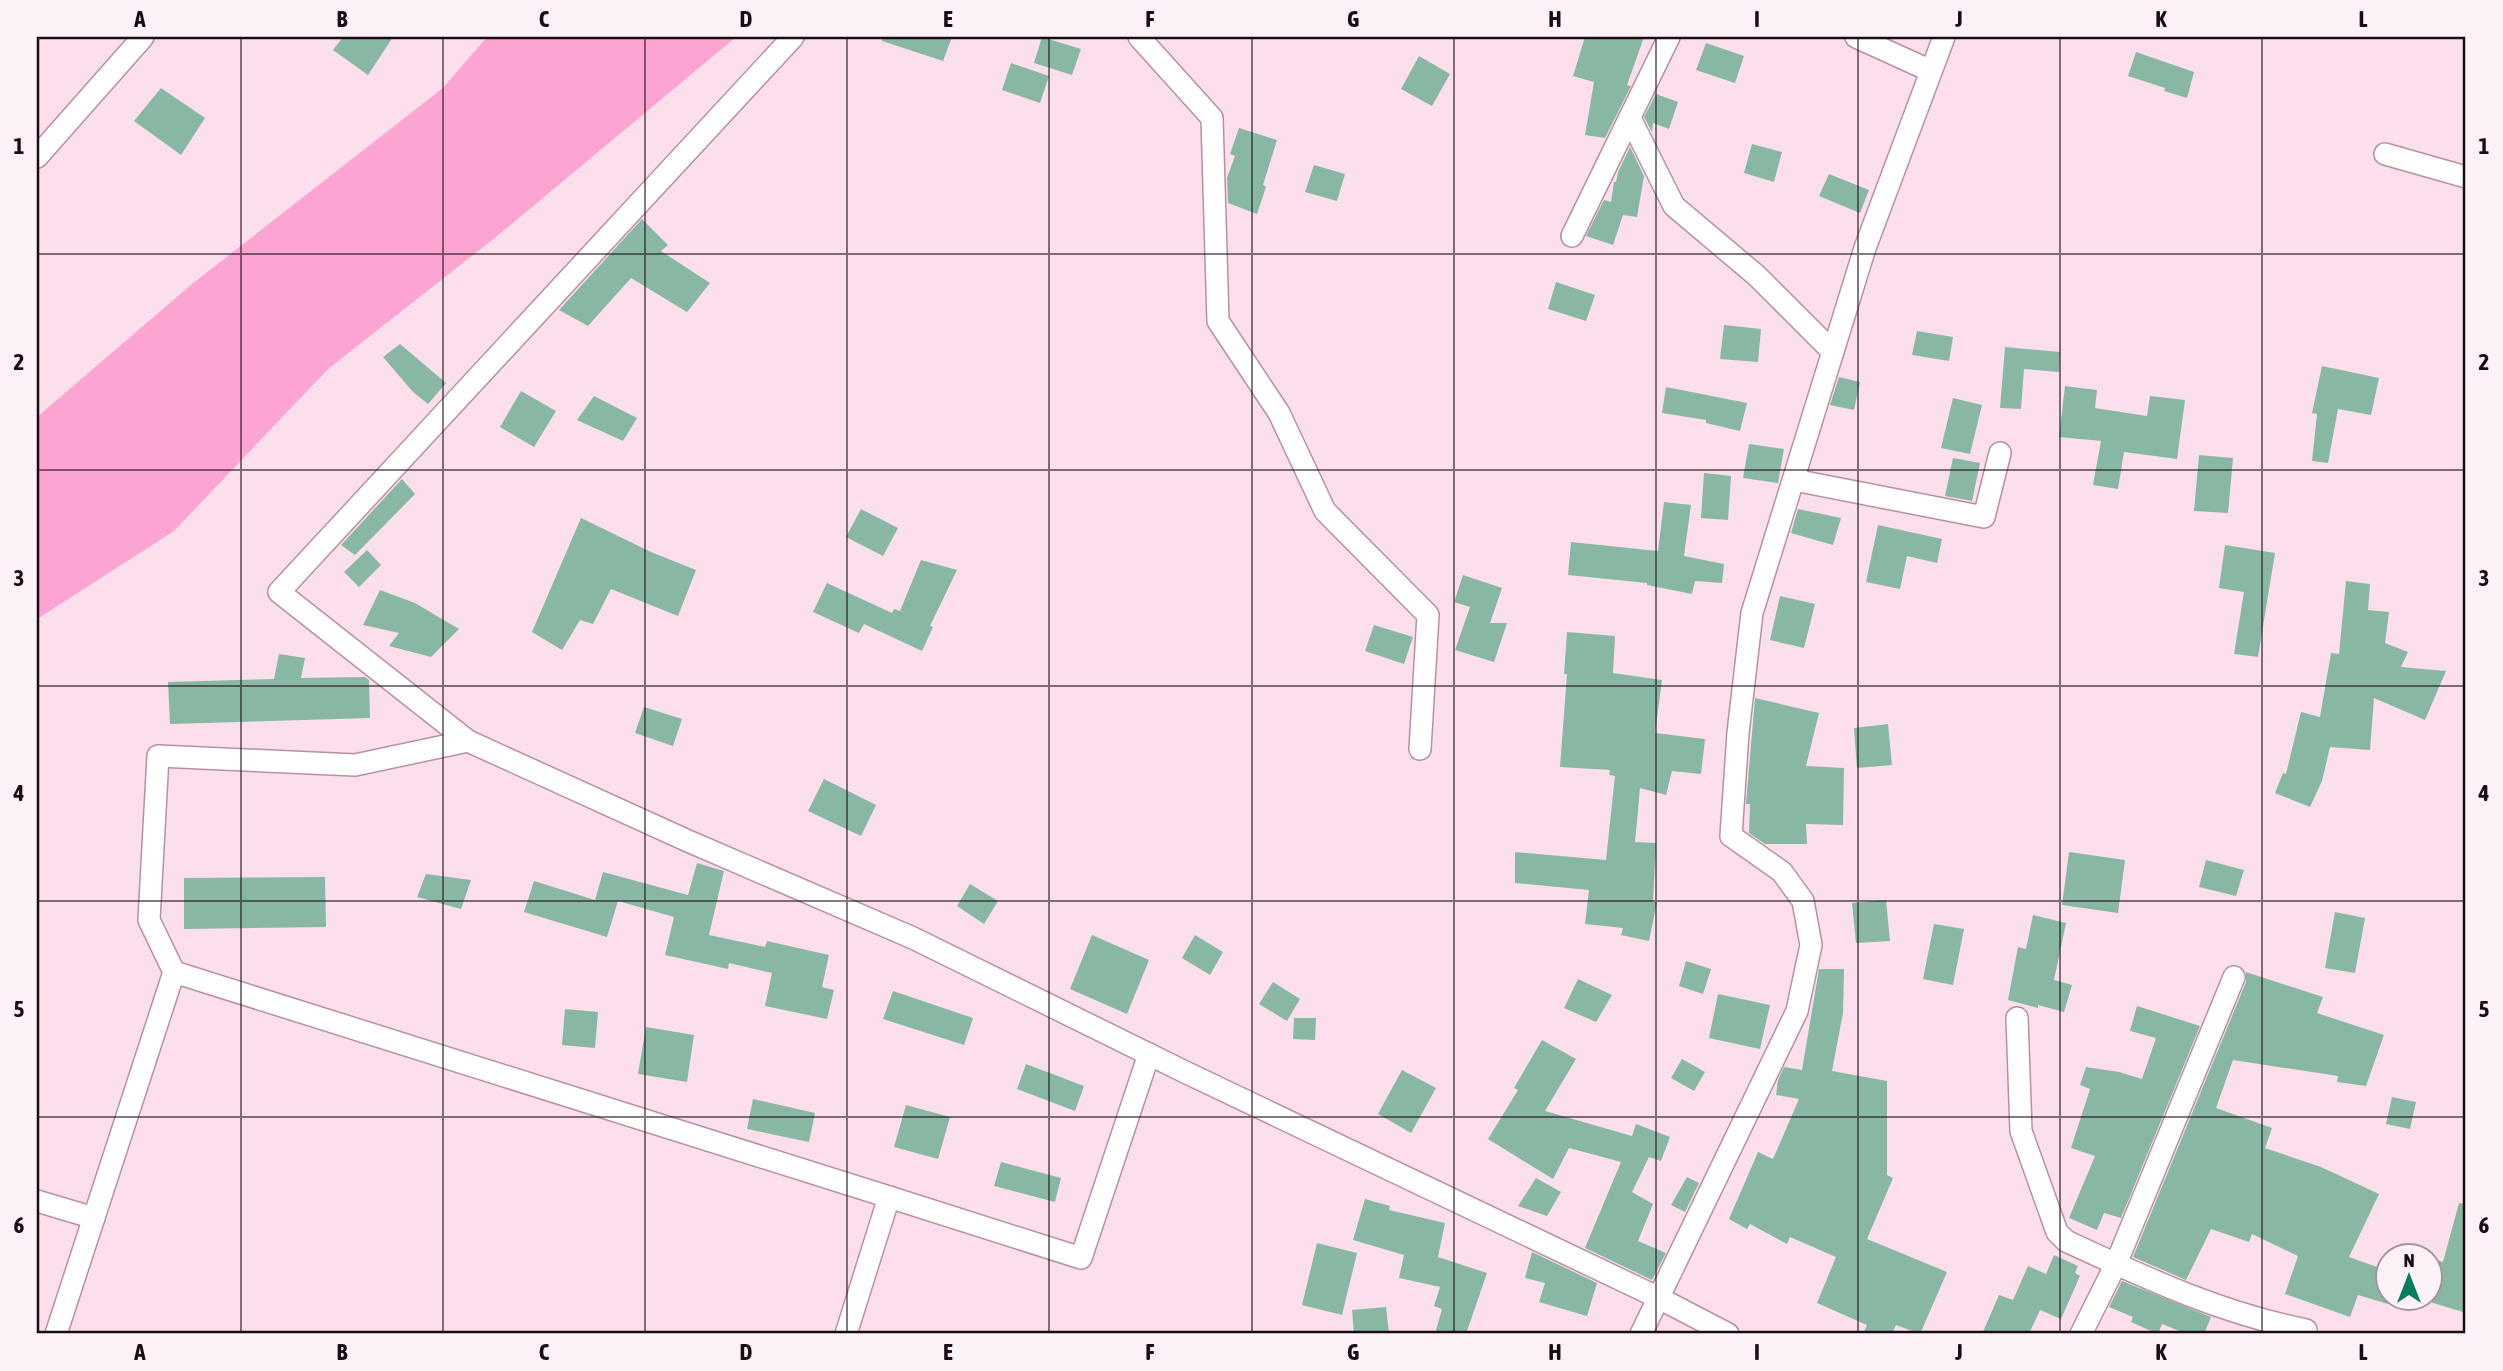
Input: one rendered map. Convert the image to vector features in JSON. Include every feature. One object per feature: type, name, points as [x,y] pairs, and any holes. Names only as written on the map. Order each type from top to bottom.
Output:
[{"type":"street","points":[[37,157],[143,37]]},
{"type":"street","points":[[793,37],[279,592],[468,741],[688,841],[913,938],[1657,1297],[1728,1334]]},
{"type":"street","points":[[1139,37],[1212,118],[1218,321],[1279,413],[1325,511],[1429,615],[1420,749]]},
{"type":"street","points":[[1572,236],[1669,37]]},
{"type":"street","points":[[1856,37],[1931,71]]},
{"type":"street","points":[[1641,1334],[1797,1011],[1811,945],[1803,901],[1782,872],[1731,836],[1738,733],[1752,613],[1866,248],[1944,37]]},
{"type":"street","points":[[1630,118],[1674,206],[1758,276],[1833,352]]},
{"type":"street","points":[[2385,154],[2466,177]]},
{"type":"street","points":[[1794,480],[1984,517],[2000,453]]},
{"type":"street","points":[[56,1334],[174,972],[149,920],[158,756],[355,765],[468,741]]},
{"type":"street","points":[[174,972],[1081,1258],[1149,1054]]},
{"type":"street","points":[[2081,1334],[2116,1264],[2234,977]]},
{"type":"street","points":[[2017,1018],[2021,1131],[2057,1232],[2066,1241],[2153,1282],[2215,1306],[2306,1330]]},
{"type":"street","points":[[846,1334],[889,1197]]},
{"type":"street","points":[[37,1201],[94,1218]]},
{"type":"shaded area","points":[[487,37],[736,37],[496,237],[328,369],[174,531],[37,619],[37,417],[192,284],[443,88]]},
{"type":"building","points":[[343,37],[393,37],[368,75],[333,50]]},
{"type":"building","points":[[882,37],[952,37],[943,61],[882,41]]},
{"type":"building","points":[[1042,37],[1081,49],[1072,75],[1034,63]]},
{"type":"building","points":[[1585,37],[1644,37],[1627,85],[1631,86],[1605,138],[1585,135],[1594,82],[1573,76]]},
{"type":"building","points":[[1706,43],[1744,56],[1735,83],[1696,70]]},
{"type":"building","points":[[2136,52],[2194,72],[2187,98],[2128,76]]},
{"type":"building","points":[[1419,56],[1450,74],[1432,106],[1401,89]]},
{"type":"building","points":[[1011,63],[1049,76],[1040,103],[1002,90]]},
{"type":"building","points":[[161,88],[205,118],[181,155],[134,121]]},
{"type":"building","points":[[1656,94],[1678,102],[1669,129],[1653,123],[1652,132],[1644,117]]},
{"type":"building","points":[[1239,128],[1277,140],[1257,214],[1228,203],[1227,178],[1235,156],[1230,154]]},
{"type":"building","points":[[1752,144],[1782,152],[1774,182],[1744,173]]},
{"type":"building","points":[[1630,147],[1644,176],[1637,217],[1623,215],[1613,245],[1586,236],[1604,200],[1611,202],[1614,182]]},
{"type":"building","points":[[1314,165],[1345,174],[1337,201],[1305,192]]},
{"type":"building","points":[[1829,174],[1869,190],[1860,213],[1819,196]]},
{"type":"building","points":[[642,219],[668,245],[661,251],[710,283],[687,312],[631,278],[588,326],[559,310]]},
{"type":"building","points":[[1556,282],[1595,295],[1586,321],[1548,309]]},
{"type":"building","points":[[1724,325],[1761,329],[1758,362],[1720,359]]},
{"type":"building","points":[[1917,331],[1953,337],[1949,361],[1912,355]]},
{"type":"building","points":[[400,344],[446,383],[428,404],[413,392],[383,357]]},
{"type":"building","points":[[2005,347],[2060,352],[2059,372],[2024,369],[2021,409],[2000,408]]},
{"type":"building","points":[[2322,366],[2379,378],[2371,415],[2338,409],[2328,463],[2312,461],[2317,414],[2312,413]]},
{"type":"building","points":[[1839,377],[1860,382],[1854,410],[1830,405]]},
{"type":"building","points":[[2065,386],[2097,390],[2095,408],[2147,416],[2150,396],[2185,400],[2177,459],[2124,452],[2118,489],[2093,485],[2101,441],[2059,437]]},
{"type":"building","points":[[1666,387],[1747,403],[1740,431],[1706,423],[1706,420],[1662,413]]},
{"type":"building","points":[[521,391],[556,411],[534,447],[500,427]]},
{"type":"building","points":[[594,396],[637,418],[623,441],[577,420]]},
{"type":"building","points":[[1953,398],[1982,405],[1970,454],[1941,448]]},
{"type":"building","points":[[1749,444],[1784,449],[1778,483],[1743,478]]},
{"type":"building","points":[[2199,455],[2233,458],[2228,513],[2194,511]]},
{"type":"building","points":[[1953,458],[1980,463],[1972,501],[1945,496]]},
{"type":"building","points":[[1704,473],[1731,476],[1728,520],[1701,518]]},
{"type":"building","points":[[402,479],[415,494],[355,555],[341,545]]},
{"type":"building","points":[[1664,502],[1691,505],[1684,556],[1724,564],[1722,583],[1695,581],[1692,594],[1647,583],[1568,575],[1571,542],[1658,551]]},
{"type":"building","points":[[861,509],[898,528],[883,556],[846,537]]},
{"type":"building","points":[[1798,509],[1841,518],[1833,545],[1791,533]]},
{"type":"building","points":[[581,518],[651,552],[696,570],[678,616],[611,589],[593,624],[580,620],[562,650],[532,632]]},
{"type":"building","points":[[1878,525],[1942,539],[1937,563],[1907,556],[1900,589],[1866,582]]},
{"type":"building","points":[[2225,545],[2275,553],[2258,657],[2234,654],[2244,592],[2219,588]]},
{"type":"building","points":[[367,550],[381,565],[359,587],[344,572]]},
{"type":"building","points":[[921,560],[957,570],[930,626],[933,627],[922,651],[864,624],[859,633],[813,612],[827,583],[892,613],[894,609],[900,611]]},
{"type":"building","points":[[1463,575],[1502,588],[1490,623],[1507,623],[1494,662],[1455,650],[1470,607],[1454,602]]},
{"type":"building","points":[[2346,581],[2370,584],[2368,610],[2389,612],[2385,643],[2408,652],[2401,667],[2446,671],[2425,720],[2374,698],[2370,750],[2330,747],[2322,781],[2310,807],[2275,793],[2283,773],[2286,774],[2301,712],[2320,717],[2331,653],[2339,654]]},
{"type":"building","points":[[380,590],[415,603],[459,629],[431,657],[389,646],[399,633],[363,625]]},
{"type":"building","points":[[1780,596],[1815,604],[1804,648],[1770,640]]},
{"type":"building","points":[[1374,625],[1413,637],[1404,664],[1365,651]]},
{"type":"building","points":[[1567,632],[1615,636],[1613,673],[1662,680],[1655,733],[1705,739],[1701,774],[1672,771],[1666,795],[1640,788],[1635,842],[1656,843],[1653,902],[1657,902],[1649,941],[1621,935],[1623,928],[1585,924],[1589,890],[1515,883],[1515,852],[1606,860],[1615,776],[1609,775],[1610,770],[1560,767],[1567,674],[1564,674]]},
{"type":"building","points":[[279,654],[305,658],[301,678],[365,677],[369,680],[370,718],[170,724],[168,682],[274,679]]},
{"type":"building","points":[[1755,698],[1819,713],[1806,766],[1844,768],[1843,825],[1806,824],[1807,844],[1765,844],[1749,833],[1750,804],[1746,804]]},
{"type":"building","points":[[644,707],[682,719],[673,746],[635,733]]},
{"type":"building","points":[[1888,724],[1892,765],[1857,768],[1854,728]]},
{"type":"building","points":[[824,779],[876,805],[861,836],[808,811]]},
{"type":"building","points":[[2069,852],[2125,860],[2118,913],[2062,905]]},
{"type":"building","points":[[2206,860],[2244,870],[2236,896],[2199,887]]},
{"type":"building","points":[[697,863],[724,871],[709,935],[765,947],[767,941],[829,955],[822,987],[834,990],[827,1019],[765,1006],[772,973],[729,963],[728,969],[665,955],[674,917],[618,901],[607,937],[524,912],[534,881],[595,900],[603,872],[688,895]]},
{"type":"building","points":[[426,874],[471,880],[461,909],[417,897]]},
{"type":"building","points":[[325,877],[326,927],[184,929],[184,878]]},
{"type":"building","points":[[970,884],[998,901],[984,924],[957,906]]},
{"type":"building","points":[[1886,900],[1890,941],[1856,943],[1852,903]]},
{"type":"building","points":[[2335,912],[2365,918],[2355,973],[2325,968]]},
{"type":"building","points":[[2033,915],[2066,923],[2054,980],[2072,985],[2064,1012],[2008,1000],[2018,947],[2026,949]]},
{"type":"building","points":[[1934,924],[1964,929],[1953,985],[1923,979]]},
{"type":"building","points":[[1092,935],[1149,960],[1127,1014],[1070,989]]},
{"type":"building","points":[[1195,935],[1223,952],[1210,975],[1182,958]]},
{"type":"building","points":[[1686,961],[1711,969],[1703,994],[1679,986]]},
{"type":"building","points":[[1819,969],[1844,969],[1843,1013],[1832,1071],[1887,1081],[1887,1175],[1893,1178],[1867,1239],[1947,1272],[1920,1334],[1896,1325],[1892,1334],[1863,1334],[1867,1325],[1817,1303],[1836,1257],[1790,1237],[1787,1244],[1750,1224],[1747,1229],[1729,1219],[1758,1152],[1773,1159],[1799,1099],[1776,1095],[1778,1080],[1784,1067],[1802,1070]]},
{"type":"building","points":[[2246,972],[2323,997],[2317,1013],[2384,1035],[2366,1086],[2337,1082],[2338,1076],[2233,1060],[2216,1108],[2272,1128],[2265,1148],[2321,1167],[2379,1194],[2349,1257],[2374,1266],[2374,1300],[2358,1295],[2350,1317],[2285,1294],[2298,1256],[2252,1234],[2249,1242],[2211,1229],[2186,1280],[2133,1257],[2246,982]]},
{"type":"building","points":[[1578,979],[1612,995],[1596,1022],[1564,1008]]},
{"type":"building","points":[[1273,982],[1300,999],[1287,1021],[1259,1004]]},
{"type":"building","points":[[893,991],[973,1018],[964,1045],[883,1019]]},
{"type":"building","points":[[1718,994],[1770,1005],[1760,1049],[1709,1038]]},
{"type":"building","points":[[2137,1006],[2200,1026],[2121,1218],[2104,1213],[2097,1230],[2069,1218],[2095,1156],[2071,1148],[2090,1089],[2080,1085],[2086,1067],[2142,1079],[2156,1038],[2130,1031]]},
{"type":"building","points":[[565,1009],[598,1012],[595,1048],[562,1045]]},
{"type":"building","points":[[1294,1018],[1316,1018],[1315,1040],[1293,1039]]},
{"type":"building","points":[[646,1027],[694,1035],[687,1082],[638,1074]]},
{"type":"building","points":[[1542,1040],[1576,1059],[1545,1111],[1632,1136],[1636,1124],[1670,1137],[1661,1161],[1649,1157],[1632,1192],[1653,1204],[1638,1241],[1666,1253],[1652,1280],[1585,1248],[1621,1162],[1569,1148],[1553,1179],[1488,1139],[1518,1090],[1514,1088]]},
{"type":"building","points":[[1682,1059],[1705,1072],[1694,1091],[1671,1078]]},
{"type":"building","points":[[1026,1064],[1084,1086],[1075,1111],[1017,1089]]},
{"type":"building","points":[[1402,1070],[1436,1088],[1411,1133],[1378,1114]]},
{"type":"building","points":[[2392,1097],[2416,1102],[2410,1129],[2386,1124]]},
{"type":"building","points":[[753,1099],[815,1113],[809,1142],[747,1129]]},
{"type":"building","points":[[906,1105],[950,1117],[938,1159],[894,1147]]},
{"type":"building","points":[[1001,1162],[1061,1178],[1055,1202],[994,1186]]},
{"type":"building","points":[[1687,1177],[1699,1183],[1685,1212],[1671,1205]]},
{"type":"building","points":[[1536,1178],[1561,1192],[1547,1216],[1518,1206]]},
{"type":"building","points":[[1365,1199],[1390,1206],[1389,1210],[1445,1223],[1438,1257],[1487,1273],[1466,1334],[1435,1334],[1442,1309],[1434,1306],[1440,1287],[1399,1278],[1404,1255],[1353,1240]]},
{"type":"building","points":[[2459,1203],[2466,1204],[2466,1313],[2444,1306],[2444,1258]]},
{"type":"building","points":[[1317,1243],[1357,1253],[1342,1315],[1302,1305]]},
{"type":"building","points":[[1532,1252],[1597,1283],[1587,1316],[1539,1302],[1545,1283],[1525,1278]]},
{"type":"building","points":[[2054,1255],[2078,1266],[2075,1273],[2080,1276],[2061,1319],[2040,1310],[2029,1334],[1982,1334],[1999,1295],[2013,1300],[2028,1266],[2046,1274]]},
{"type":"building","points":[[2122,1281],[2211,1317],[2204,1334],[2187,1334],[2162,1324],[2158,1334],[2131,1322],[2133,1317],[2109,1307]]},
{"type":"building","points":[[1386,1307],[1389,1334],[1354,1334],[1352,1310]]}]
